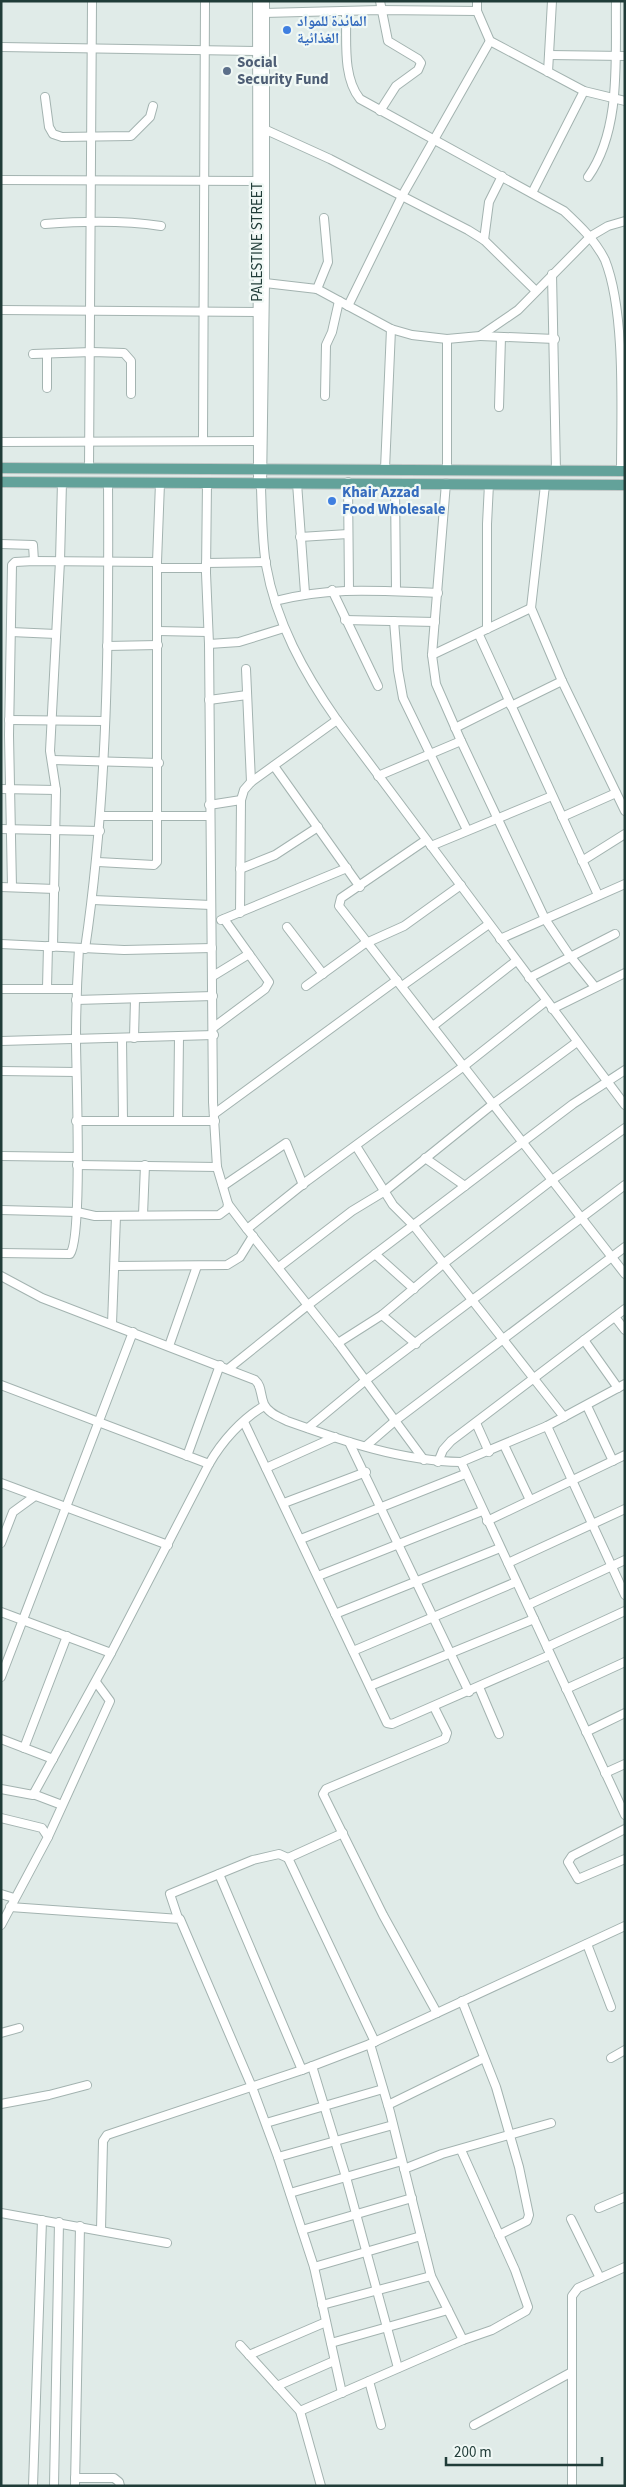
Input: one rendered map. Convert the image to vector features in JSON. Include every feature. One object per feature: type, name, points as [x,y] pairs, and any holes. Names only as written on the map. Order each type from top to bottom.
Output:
[{"type":"main road","points":[[1,468],[446,469],[623,472]]},
{"type":"main road","points":[[1,482],[261,484],[348,482],[625,485]]},
{"type":"street","points":[[89,469],[92,352],[92,1]]},
{"type":"street","points":[[203,441],[206,181],[205,1]]},
{"type":"street","name":"PALESTINE STREET","points":[[257,1],[257,50],[261,78],[264,129],[265,283],[260,469]]},
{"type":"street","name":"PALESTINE STREET","points":[[264,1],[258,181],[257,441],[266,562],[275,601],[284,628],[311,682],[337,720],[625,1105]]},
{"type":"street","points":[[380,1],[380,10],[388,41],[418,59],[421,63],[418,70],[396,86],[380,111]]},
{"type":"street","points":[[477,1],[477,11],[490,41],[584,91],[625,101]]},
{"type":"street","points":[[548,72],[552,1]]},
{"type":"street","points":[[588,177],[602,156],[614,99],[616,1]]},
{"type":"street","points":[[264,13],[380,10],[477,11]]},
{"type":"street","points":[[346,12],[350,82],[360,99],[564,211],[590,236],[610,272],[622,325],[623,472]]},
{"type":"street","points":[[348,306],[402,196],[490,41]]},
{"type":"street","points":[[1,47],[257,50]]},
{"type":"street","points":[[549,55],[625,56]]},
{"type":"street","points":[[532,193],[584,91]]},
{"type":"street","points":[[45,97],[49,127],[53,134],[62,137],[130,136],[150,117],[153,106]]},
{"type":"street","points":[[264,129],[330,159],[462,226],[484,240],[536,290]]},
{"type":"street","points":[[484,240],[488,206],[502,176]]},
{"type":"street","points":[[1,180],[258,181]]},
{"type":"street","points":[[317,289],[328,262],[324,218]]},
{"type":"street","points":[[45,224],[91,221],[132,222],[161,226]]},
{"type":"street","points":[[480,336],[518,310],[590,236],[608,226],[625,221]]},
{"type":"street","points":[[552,274],[555,339],[556,471]]},
{"type":"street","points":[[265,283],[317,289],[390,329],[412,335],[447,339],[480,336],[555,339]]},
{"type":"street","points":[[325,396],[326,345],[332,332],[339,301]]},
{"type":"street","points":[[1,310],[257,312]]},
{"type":"street","points":[[385,469],[390,329]]},
{"type":"street","points":[[499,407],[501,337]]},
{"type":"street","points":[[446,469],[447,339]]},
{"type":"street","points":[[33,354],[124,353],[130,358],[131,394]]},
{"type":"street","points":[[47,354],[47,388]]},
{"type":"street","points":[[1,442],[257,441]]},
{"type":"street","points":[[46,988],[55,889],[57,830],[56,790],[52,760],[52,721],[62,482]]},
{"type":"street","points":[[1,1253],[70,1254],[73,1249],[77,1212],[76,988],[82,948],[93,900],[100,831],[107,646],[108,482]]},
{"type":"street","points":[[348,482],[349,590]]},
{"type":"street","points":[[98,862],[156,864],[158,817],[158,565],[160,483]]},
{"type":"street","points":[[207,483],[206,565],[209,644],[210,904],[213,976],[214,1118],[217,1167],[228,1204],[338,1343],[424,1460]]},
{"type":"street","points":[[297,483],[305,593]]},
{"type":"street","points":[[395,483],[396,592]]},
{"type":"street","points":[[446,483],[432,655],[436,684],[496,818],[545,919],[570,956],[595,987]]},
{"type":"street","points":[[487,629],[489,484]]},
{"type":"street","points":[[545,485],[531,608],[535,622],[562,681],[625,811]]},
{"type":"street","points":[[300,537],[348,534]]},
{"type":"street","points":[[1,544],[33,546],[34,561]]},
{"type":"street","points":[[12,887],[11,829],[6,789],[5,735],[9,720],[12,565],[15,562],[34,561],[158,565],[266,562]]},
{"type":"street","points":[[275,601],[305,593],[332,590],[438,593]]},
{"type":"street","points":[[332,590],[378,686]]},
{"type":"street","points":[[432,655],[479,635],[487,629],[531,608]]},
{"type":"street","points":[[345,620],[435,622]]},
{"type":"street","points":[[394,622],[401,690],[406,705],[466,830]]},
{"type":"street","points":[[209,644],[239,642],[284,628]]},
{"type":"street","points":[[158,631],[208,632]]},
{"type":"street","points":[[11,632],[56,634]]},
{"type":"street","points":[[479,635],[598,895]]},
{"type":"street","points":[[107,646],[158,645]]},
{"type":"street","points":[[1,649],[11,649]]},
{"type":"street","points":[[246,669],[251,782]]},
{"type":"street","points":[[455,728],[562,681]]},
{"type":"street","points":[[209,700],[247,695]]},
{"type":"street","points":[[9,720],[105,721]]},
{"type":"street","points":[[240,913],[241,800],[244,790],[251,782],[337,720]]},
{"type":"street","points":[[378,776],[461,741]]},
{"type":"street","points":[[52,760],[158,763]]},
{"type":"street","points":[[274,766],[360,887]]},
{"type":"street","points":[[6,789],[56,790]]},
{"type":"street","points":[[562,818],[616,793]]},
{"type":"street","points":[[552,796],[428,843],[341,898],[339,904],[625,1274]]},
{"type":"street","points":[[209,805],[241,800]]},
{"type":"street","points":[[100,816],[209,816]]},
{"type":"street","points":[[240,869],[275,854],[318,827]]},
{"type":"street","points":[[1,829],[100,831]]},
{"type":"street","points":[[582,861],[625,834]]},
{"type":"street","points":[[211,922],[240,913],[347,868]]},
{"type":"street","points":[[500,939],[625,884]]},
{"type":"street","points":[[306,986],[368,942],[400,929],[461,885]]},
{"type":"street","points":[[1,887],[55,889]]},
{"type":"street","points":[[93,900],[210,904]]},
{"type":"street","points":[[1,1041],[179,1036],[214,1031],[267,987],[267,978],[224,919]]},
{"type":"street","points":[[76,1121],[178,1122],[214,1118],[400,983],[488,924]]},
{"type":"street","points":[[287,926],[323,974]]},
{"type":"street","points":[[530,978],[615,934]]},
{"type":"street","points":[[1,944],[124,950],[212,948]]},
{"type":"street","points":[[213,976],[249,954]]},
{"type":"street","points":[[433,1026],[516,961]]},
{"type":"street","points":[[552,1009],[625,973]]},
{"type":"street","points":[[1,989],[76,988]]},
{"type":"street","points":[[76,1000],[213,996]]},
{"type":"street","points":[[134,1038],[135,999]]},
{"type":"street","points":[[247,1229],[303,1185],[464,1066],[546,1001]]},
{"type":"street","points":[[178,1122],[179,1036]]},
{"type":"street","points":[[122,1038],[122,1121]]},
{"type":"street","points":[[279,1267],[352,1211],[385,1191],[493,1104],[576,1042]]},
{"type":"street","points":[[187,1456],[224,1367],[606,1081],[625,1070]]},
{"type":"street","points":[[1,1071],[76,1072]]},
{"type":"street","points":[[338,1343],[382,1316],[443,1264],[552,1180],[625,1128]]},
{"type":"street","points":[[223,1186],[286,1143],[303,1185]]},
{"type":"street","points":[[356,1146],[394,1205],[414,1226],[564,1418]]},
{"type":"street","points":[[1,1156],[145,1166],[217,1167]]},
{"type":"street","points":[[425,1158],[465,1186]]},
{"type":"street","points":[[143,1215],[145,1166]]},
{"type":"street","points":[[308,1428],[366,1380],[625,1185]]},
{"type":"street","points":[[1,1210],[77,1212],[95,1216],[220,1215],[225,1212],[228,1204]]},
{"type":"street","points":[[112,1324],[116,1266],[116,1216]]},
{"type":"street","points":[[116,1266],[227,1265],[234,1263],[244,1252],[253,1236]]},
{"type":"street","points":[[366,1446],[396,1420],[625,1247]]},
{"type":"street","points":[[375,1254],[414,1289]]},
{"type":"street","points":[[169,1346],[197,1266]]},
{"type":"street","points":[[1,1276],[26,1291],[224,1367],[259,1383],[264,1406],[274,1415],[349,1442],[438,1462],[461,1462],[504,1446],[564,1418],[621,1386],[584,1340]]},
{"type":"street","points":[[438,1462],[443,1450],[451,1441],[625,1309]]},
{"type":"street","points":[[382,1316],[416,1344]]},
{"type":"street","points":[[615,1317],[625,1330]]},
{"type":"street","points":[[1,1677],[133,1332]]},
{"type":"street","points":[[1,1385],[209,1464]]},
{"type":"street","points":[[33,1794],[96,1682],[217,1449],[252,1413],[264,1406]]},
{"type":"street","points":[[587,1406],[613,1461]]},
{"type":"street","points":[[244,1422],[284,1503],[386,1722],[389,1724],[480,1687],[625,1610]]},
{"type":"street","points":[[476,1423],[489,1452]]},
{"type":"street","points":[[546,1426],[625,1595]]},
{"type":"street","points":[[266,1468],[335,1437]]},
{"type":"street","points":[[349,1442],[366,1472],[398,1545],[469,1692]]},
{"type":"street","points":[[504,1446],[530,1500]]},
{"type":"street","points":[[487,1521],[625,1455]]},
{"type":"street","points":[[461,1462],[482,1511],[528,1605],[625,1815]]},
{"type":"street","points":[[284,1503],[366,1472]]},
{"type":"street","points":[[301,1539],[466,1474]]},
{"type":"street","points":[[1,1484],[168,1545]]},
{"type":"street","points":[[1,1542],[13,1512],[35,1496]]},
{"type":"street","points":[[508,1563],[625,1509]]},
{"type":"street","points":[[318,1576],[482,1511]]},
{"type":"street","points":[[336,1614],[500,1548]]},
{"type":"street","points":[[528,1605],[625,1560]]},
{"type":"street","points":[[353,1651],[516,1582]]},
{"type":"street","points":[[1,1612],[111,1653]]},
{"type":"street","points":[[370,1686],[534,1619]]},
{"type":"street","points":[[24,1748],[67,1636]]},
{"type":"street","points":[[566,1689],[625,1662]]},
{"type":"street","points":[[1,1925],[48,1837],[110,1701],[96,1682]]},
{"type":"street","points":[[480,1687],[498,1734]]},
{"type":"street","points":[[434,1707],[447,1733],[445,1739],[324,1791],[323,1794],[383,1915],[437,2013]]},
{"type":"street","points":[[586,1732],[625,1713]]},
{"type":"street","points":[[1,1739],[53,1759]]},
{"type":"street","points":[[605,1773],[625,1764]]},
{"type":"street","points":[[1,1789],[33,1794],[62,1805]]},
{"type":"street","points":[[1,1818],[42,1828],[48,1837]]},
{"type":"street","points":[[625,1829],[572,1856],[568,1862],[578,1879],[625,1859]]},
{"type":"street","points":[[342,2393],[314,2267],[278,2157],[252,2087],[169,1895],[253,1860],[274,1854],[288,1858],[343,1833]]},
{"type":"street","points":[[288,1858],[372,2043],[431,2276],[463,2340]]},
{"type":"street","points":[[220,1874],[302,2070]]},
{"type":"street","points":[[1,1894],[14,1898]]},
{"type":"street","points":[[10,1907],[178,1918]]},
{"type":"street","points":[[101,2230],[104,2138],[302,2070],[372,2043],[625,1926]]},
{"type":"street","points":[[586,1944],[611,2007]]},
{"type":"street","points":[[462,2001],[496,2087],[518,2167],[529,2219],[500,2235]]},
{"type":"street","points":[[1,2033],[19,2028]]},
{"type":"street","points":[[611,2058],[625,2050]]},
{"type":"street","points":[[388,2105],[484,2058]]},
{"type":"street","points":[[312,2066],[346,2177],[398,2368]]},
{"type":"street","points":[[1,2104],[49,2095],[87,2085]]},
{"type":"street","points":[[266,2123],[383,2089]]},
{"type":"street","points":[[290,2193],[346,2177],[461,2150],[551,2123]]},
{"type":"street","points":[[278,2157],[393,2125]]},
{"type":"street","points":[[300,2411],[463,2340],[492,2330],[526,2311],[528,2308],[526,2296],[461,2150]]},
{"type":"street","points":[[599,2208],[625,2197]]},
{"type":"street","points":[[302,2230],[412,2198]]},
{"type":"street","points":[[1,2213],[167,2243]]},
{"type":"street","points":[[571,2218],[600,2278]]},
{"type":"street","points":[[33,2486],[42,2220]]},
{"type":"street","points":[[54,2486],[59,2222]]},
{"type":"street","points":[[80,2226],[75,2482],[114,2478],[119,2482],[120,2486]]},
{"type":"street","points":[[314,2267],[421,2236]]},
{"type":"street","points":[[572,2486],[570,2373],[572,2296],[576,2289],[625,2267]]},
{"type":"street","points":[[322,2305],[431,2276]]},
{"type":"street","points":[[331,2343],[448,2310]]},
{"type":"street","points":[[249,2355],[326,2322]]},
{"type":"street","points":[[240,2345],[300,2411],[321,2486]]},
{"type":"street","points":[[277,2386],[334,2361]]},
{"type":"street","points":[[474,2425],[570,2373]]},
{"type":"street","points":[[370,2381],[381,2425]]},
{"type":"place","name":"المائدة للمواد الغذائية","points":[[287,30]]},
{"type":"place","name":"Social Security Fund","points":[[227,71]]},
{"type":"place","name":"Khair Azzad Food Wholesale","points":[[332,501]]}]
